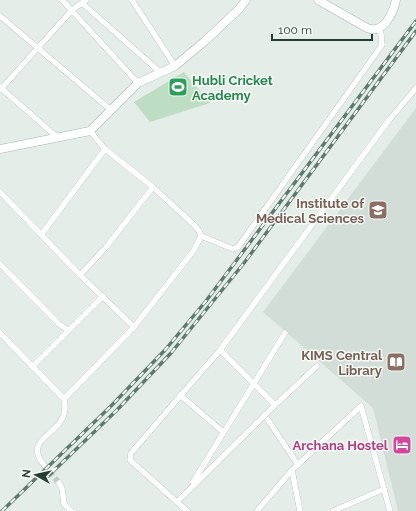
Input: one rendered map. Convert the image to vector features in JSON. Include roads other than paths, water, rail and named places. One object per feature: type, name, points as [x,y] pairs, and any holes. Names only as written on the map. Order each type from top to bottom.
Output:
[{"type":"street","points":[[62,0],[138,83]]},
{"type":"street","points":[[132,0],[175,66]]},
{"type":"street","points":[[0,149],[90,131],[138,83],[175,66],[205,41],[239,9],[246,0]]},
{"type":"street","points":[[318,0],[367,28],[375,29],[383,26],[396,0]]},
{"type":"street","points":[[57,138],[0,89],[72,10],[84,2],[160,72]]},
{"type":"street","points":[[0,16],[37,49],[111,110]]},
{"type":"street","points":[[90,131],[105,149],[193,224],[201,236],[233,249],[238,247],[382,45],[379,28]]},
{"type":"street","points":[[186,511],[130,460],[131,453],[220,350],[389,120],[416,88]]},
{"type":"street","points":[[41,235],[105,149]]},
{"type":"street","points":[[80,275],[106,247],[152,188]]},
{"type":"street","points":[[0,192],[80,275],[134,327]]},
{"type":"street","points":[[64,399],[134,327],[194,250],[201,236]]},
{"type":"street","points":[[0,264],[60,324],[68,330]]},
{"type":"street","points":[[32,367],[103,296]]},
{"type":"street","points":[[189,490],[223,432],[285,333]]},
{"type":"street","points":[[0,334],[64,399],[65,404],[62,420],[42,439],[37,447],[36,452],[44,465]]},
{"type":"street","points":[[220,350],[275,405]]},
{"type":"street","points":[[177,502],[275,405],[317,366]]},
{"type":"street","points":[[180,395],[223,432]]},
{"type":"street","points":[[257,511],[292,470],[361,406],[390,511]]},
{"type":"street","points":[[268,420],[298,465]]},
{"type":"street","points":[[292,470],[300,511]]},
{"type":"street","points":[[59,482],[62,488],[64,504],[71,511]]},
{"type":"street","points":[[333,511],[346,508],[384,489]]},
{"type":"tunnel","points":[[44,465],[59,483]]},
{"type":"railway","points":[[2,511],[111,406],[165,350],[206,301],[416,21]]},
{"type":"railway","points":[[44,480],[116,411],[171,353],[244,263],[416,31]]},
{"type":"place","name":"Hubli Cricket Academy","points":[[178,87]]},
{"type":"place","name":"Institute of Medical Sciences","points":[[378,210]]},
{"type":"place","name":"KIMS Central Library","points":[[396,362]]},
{"type":"place","name":"Archana Hostel","points":[[402,445]]}]
